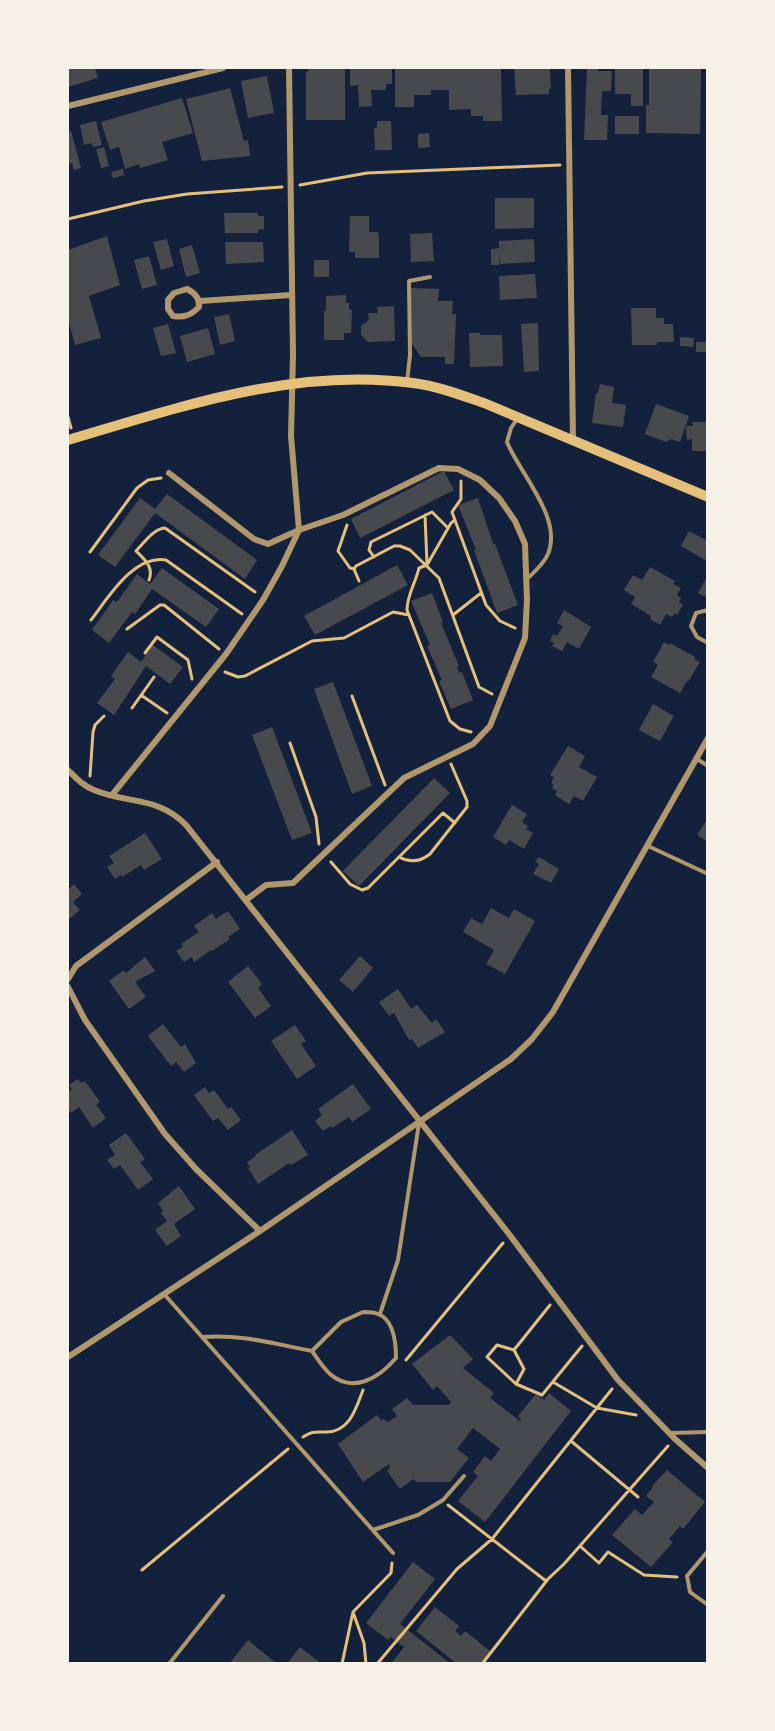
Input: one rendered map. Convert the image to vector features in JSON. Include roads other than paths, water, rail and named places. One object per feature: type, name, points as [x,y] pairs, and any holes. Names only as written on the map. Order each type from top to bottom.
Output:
[{"type":"main road","points":[[68,440],[235,393],[292,383],[340,380],[407,383],[448,391],[519,416],[708,497]]},
{"type":"street","points":[[68,106],[223,68]]},
{"type":"street","points":[[112,795],[226,654],[263,600],[299,530],[291,436],[288,68]]},
{"type":"street","points":[[568,68],[573,439]]},
{"type":"street","points":[[188,289],[195,293],[200,301],[199,308],[189,315],[173,316],[168,309],[168,300],[174,293],[181,290],[188,289]]},
{"type":"street","points":[[200,301],[291,295]]},
{"type":"street","points":[[169,473],[254,539],[268,544],[299,530],[343,515],[439,468],[449,467],[480,480],[499,498],[525,544],[525,638],[490,726],[472,744],[404,778],[294,883],[266,885],[246,900]]},
{"type":"street","points":[[68,1357],[485,1079],[532,1039],[553,1012],[708,738]]},
{"type":"street","points":[[68,770],[89,788],[164,807],[176,815],[217,862],[419,1123],[509,1234],[618,1380],[675,1439],[708,1468]]},
{"type":"street","points":[[68,979],[76,966],[217,862]]},
{"type":"street","points":[[68,987],[84,1020],[165,1134],[196,1169],[260,1231]]},
{"type":"lane","points":[[407,383],[410,355],[409,281],[430,277]]},
{"type":"lane","points":[[519,416],[511,428],[507,442],[541,503],[550,529],[549,553],[543,564],[526,579]]},
{"type":"lane","points":[[708,610],[696,614],[691,626],[697,637],[708,643]]},
{"type":"lane","points":[[696,759],[708,766]]},
{"type":"lane","points":[[648,846],[708,874]]},
{"type":"lane","points":[[380,1314],[398,1260],[419,1123]]},
{"type":"lane","points":[[164,1294],[393,1553]]},
{"type":"lane","points":[[203,1337],[260,1339],[312,1351],[330,1374],[346,1383],[365,1383],[385,1371],[396,1358],[395,1338],[390,1324],[380,1314],[363,1312],[340,1322],[312,1351]]},
{"type":"lane","points":[[669,1433],[708,1432]]},
{"type":"lane","points":[[373,1530],[418,1515],[443,1500],[464,1476]]},
{"type":"lane","points":[[708,1551],[687,1576],[690,1592],[708,1605]]},
{"type":"lane","points":[[169,1664],[223,1596]]}]
